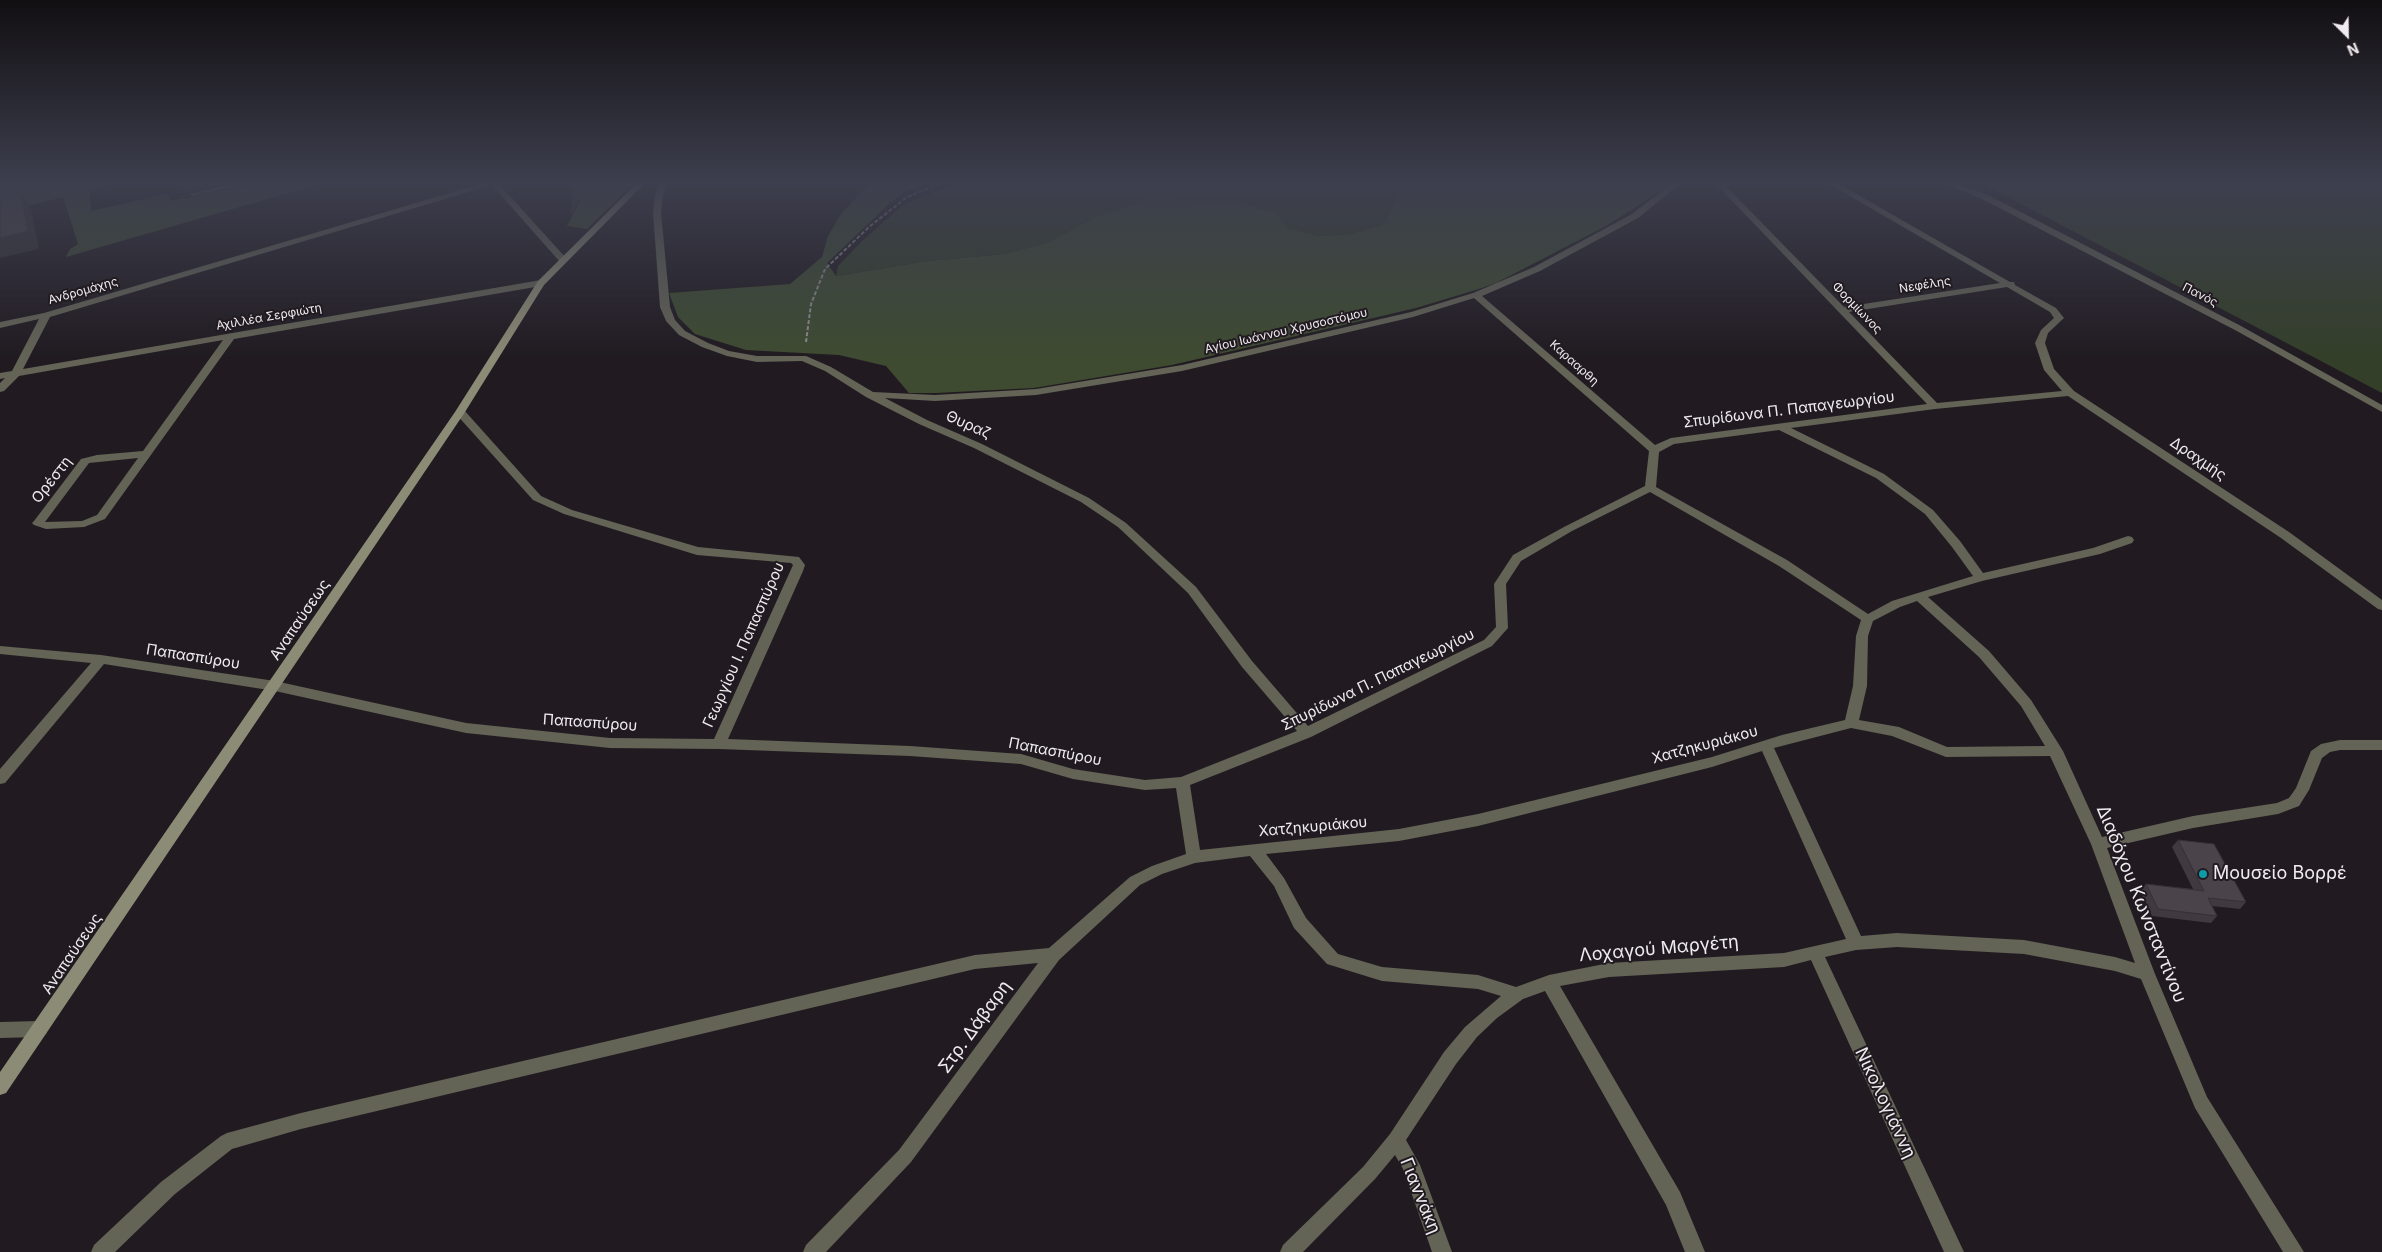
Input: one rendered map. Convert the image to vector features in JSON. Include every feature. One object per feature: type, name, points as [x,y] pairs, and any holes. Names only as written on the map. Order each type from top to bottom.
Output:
[{"type":"street","name":"Ανδρομάχης","points":[[0,325],[46,315],[291,242]]},
{"type":"street","points":[[548,242],[564,260]]},
{"type":"street","name":"Αναπαύσεως","points":[[0,1087],[460,412],[541,283],[582,242]]},
{"type":"street","name":"Θυραζ","points":[[660,242],[665,307],[671,322],[682,333],[705,345],[727,353],[757,359],[803,358],[828,369],[870,395],[1052,482],[1085,500],[1122,525],[1192,590],[1247,664],[1306,732]]},
{"type":"street","name":"Αγίου Ιωάννου Χρυσοστόμου","points":[[870,395],[935,398],[1027,393],[1128,378],[1413,314],[1476,295],[1537,269],[1588,242]]},
{"type":"street","name":"Φορμίωνος","points":[[1777,242],[1936,406]]},
{"type":"street","points":[[1937,242],[2011,284]]},
{"type":"street","name":"Πανός","points":[[2073,242],[2220,319],[2382,409]]},
{"type":"street","name":"Αχιλλέα Σερφιώτη","points":[[0,376],[541,283]]},
{"type":"street","name":"Νεφέλης","points":[[1842,310],[2011,284]]},
{"type":"street","name":"Δραχμής","points":[[2011,284],[2053,310],[2059,318],[2044,332],[2040,343],[2049,370],[2070,393],[2285,535],[2382,606]]},
{"type":"street","name":"Καρααρθη","points":[[1476,295],[1654,450]]},
{"type":"street","points":[[0,390],[16,373],[46,315]]},
{"type":"street","name":"Ορέστη","points":[[145,454],[96,458],[85,461],[38,523],[46,526],[84,524],[101,517],[231,336]]},
{"type":"street","name":"Σπυρίδωνα Π. Παπαγεωργίου","points":[[1654,450],[1671,441],[1936,406],[2070,393]]},
{"type":"street","name":"Γεωργίου Ι. Παπασπύρου","points":[[460,412],[537,498],[568,512],[697,551],[796,560],[799,565],[797,571],[719,744]]},
{"type":"street","points":[[1780,427],[1880,476],[1929,512],[1956,544],[1980,578]]},
{"type":"street","points":[[1654,450],[1650,488],[1783,563],[1868,619]]},
{"type":"street","name":"Σπυρίδωνα Π. Παπαγεωργίου","points":[[1182,782],[1306,732],[1488,643],[1502,628],[1500,584],[1517,558],[1568,528],[1650,488]]},
{"type":"street","points":[[2056,751],[1946,752],[1894,731],[1851,723],[1858,693],[1862,636],[1868,619],[1896,604],[1980,578],[2096,551],[2128,540]]},
{"type":"street","name":"Διαδόχου Κωνσταντίνου","points":[[1919,596],[1960,631],[2006,679],[2026,703],[2056,751],[2098,844],[2147,974],[2200,1102],[2296,1250]]},
{"type":"street","name":"Παπασπύρου","points":[[0,650],[101,659],[274,686],[466,728],[610,743],[719,744],[910,751],[1021,759],[1072,774],[1144,785],[1182,782]]},
{"type":"street","points":[[0,779],[101,659]]},
{"type":"street","name":"Χατζηκυριάκου","points":[[1194,857],[1253,849],[1334,843],[1440,828],[1712,762],[1766,745],[1851,723]]},
{"type":"street","points":[[1766,745],[1856,943]]},
{"type":"street","points":[[2098,844],[2193,822],[2278,808],[2294,802],[2302,790],[2316,755],[2326,748],[2340,745],[2382,745]]},
{"type":"street","points":[[1182,782],[1194,857]]},
{"type":"street","points":[[1253,849],[1279,882],[1300,923],[1333,959],[1382,974],[1478,982],[1517,994]]},
{"type":"street","name":"Στρ. Δάβαρη","points":[[813,1252],[905,1156],[1053,955],[1135,881],[1157,870],[1194,857]]},
{"type":"street","name":"Λοχαγού Μαργέτη","points":[[1290,1252],[1369,1172],[1396,1140],[1450,1058],[1491,1013],[1517,994],[1549,982],[1609,970],[1722,962],[1784,960],[1816,954],[1856,943],[1897,940],[2024,948],[2115,964],[2147,974]]},
{"type":"street","name":"Νικολογιάννη","points":[[1816,954],[1954,1252]]},
{"type":"street","points":[[101,1252],[168,1188],[227,1142],[320,1117],[975,962],[1053,955]]},
{"type":"street","points":[[1549,982],[1673,1200],[1696,1252]]},
{"type":"street","points":[[0,1030],[40,1029]]},
{"type":"street","name":"Γιαννάκη","points":[[1396,1140],[1411,1165],[1442,1252]]},
{"type":"path","points":[[803,358],[811,304],[825,269],[852,242]]},
{"type":"green space","points":[[77,242],[117,242],[66,257],[70,249],[78,244]]},
{"type":"green space","points":[[826,242],[849,242],[827,263],[836,276],[928,261],[1005,254],[1047,242],[1574,242],[1496,283],[1416,308],[1172,365],[1034,388],[909,393],[886,366],[839,355],[746,350],[695,334],[678,317],[669,293],[790,284],[822,257]]},
{"type":"green space","points":[[861,242],[1047,242],[1005,254],[928,261],[836,276],[838,266]]},
{"type":"green space","points":[[2095,242],[2382,242],[2382,393]]},
{"type":"building","points":[[2178,840],[2214,844],[2246,902],[2208,898],[2217,916],[2158,909],[2146,884],[2204,891]]},
{"type":"place","name":"Μουσείο Βορρέ","points":[[2203,874]]}]
